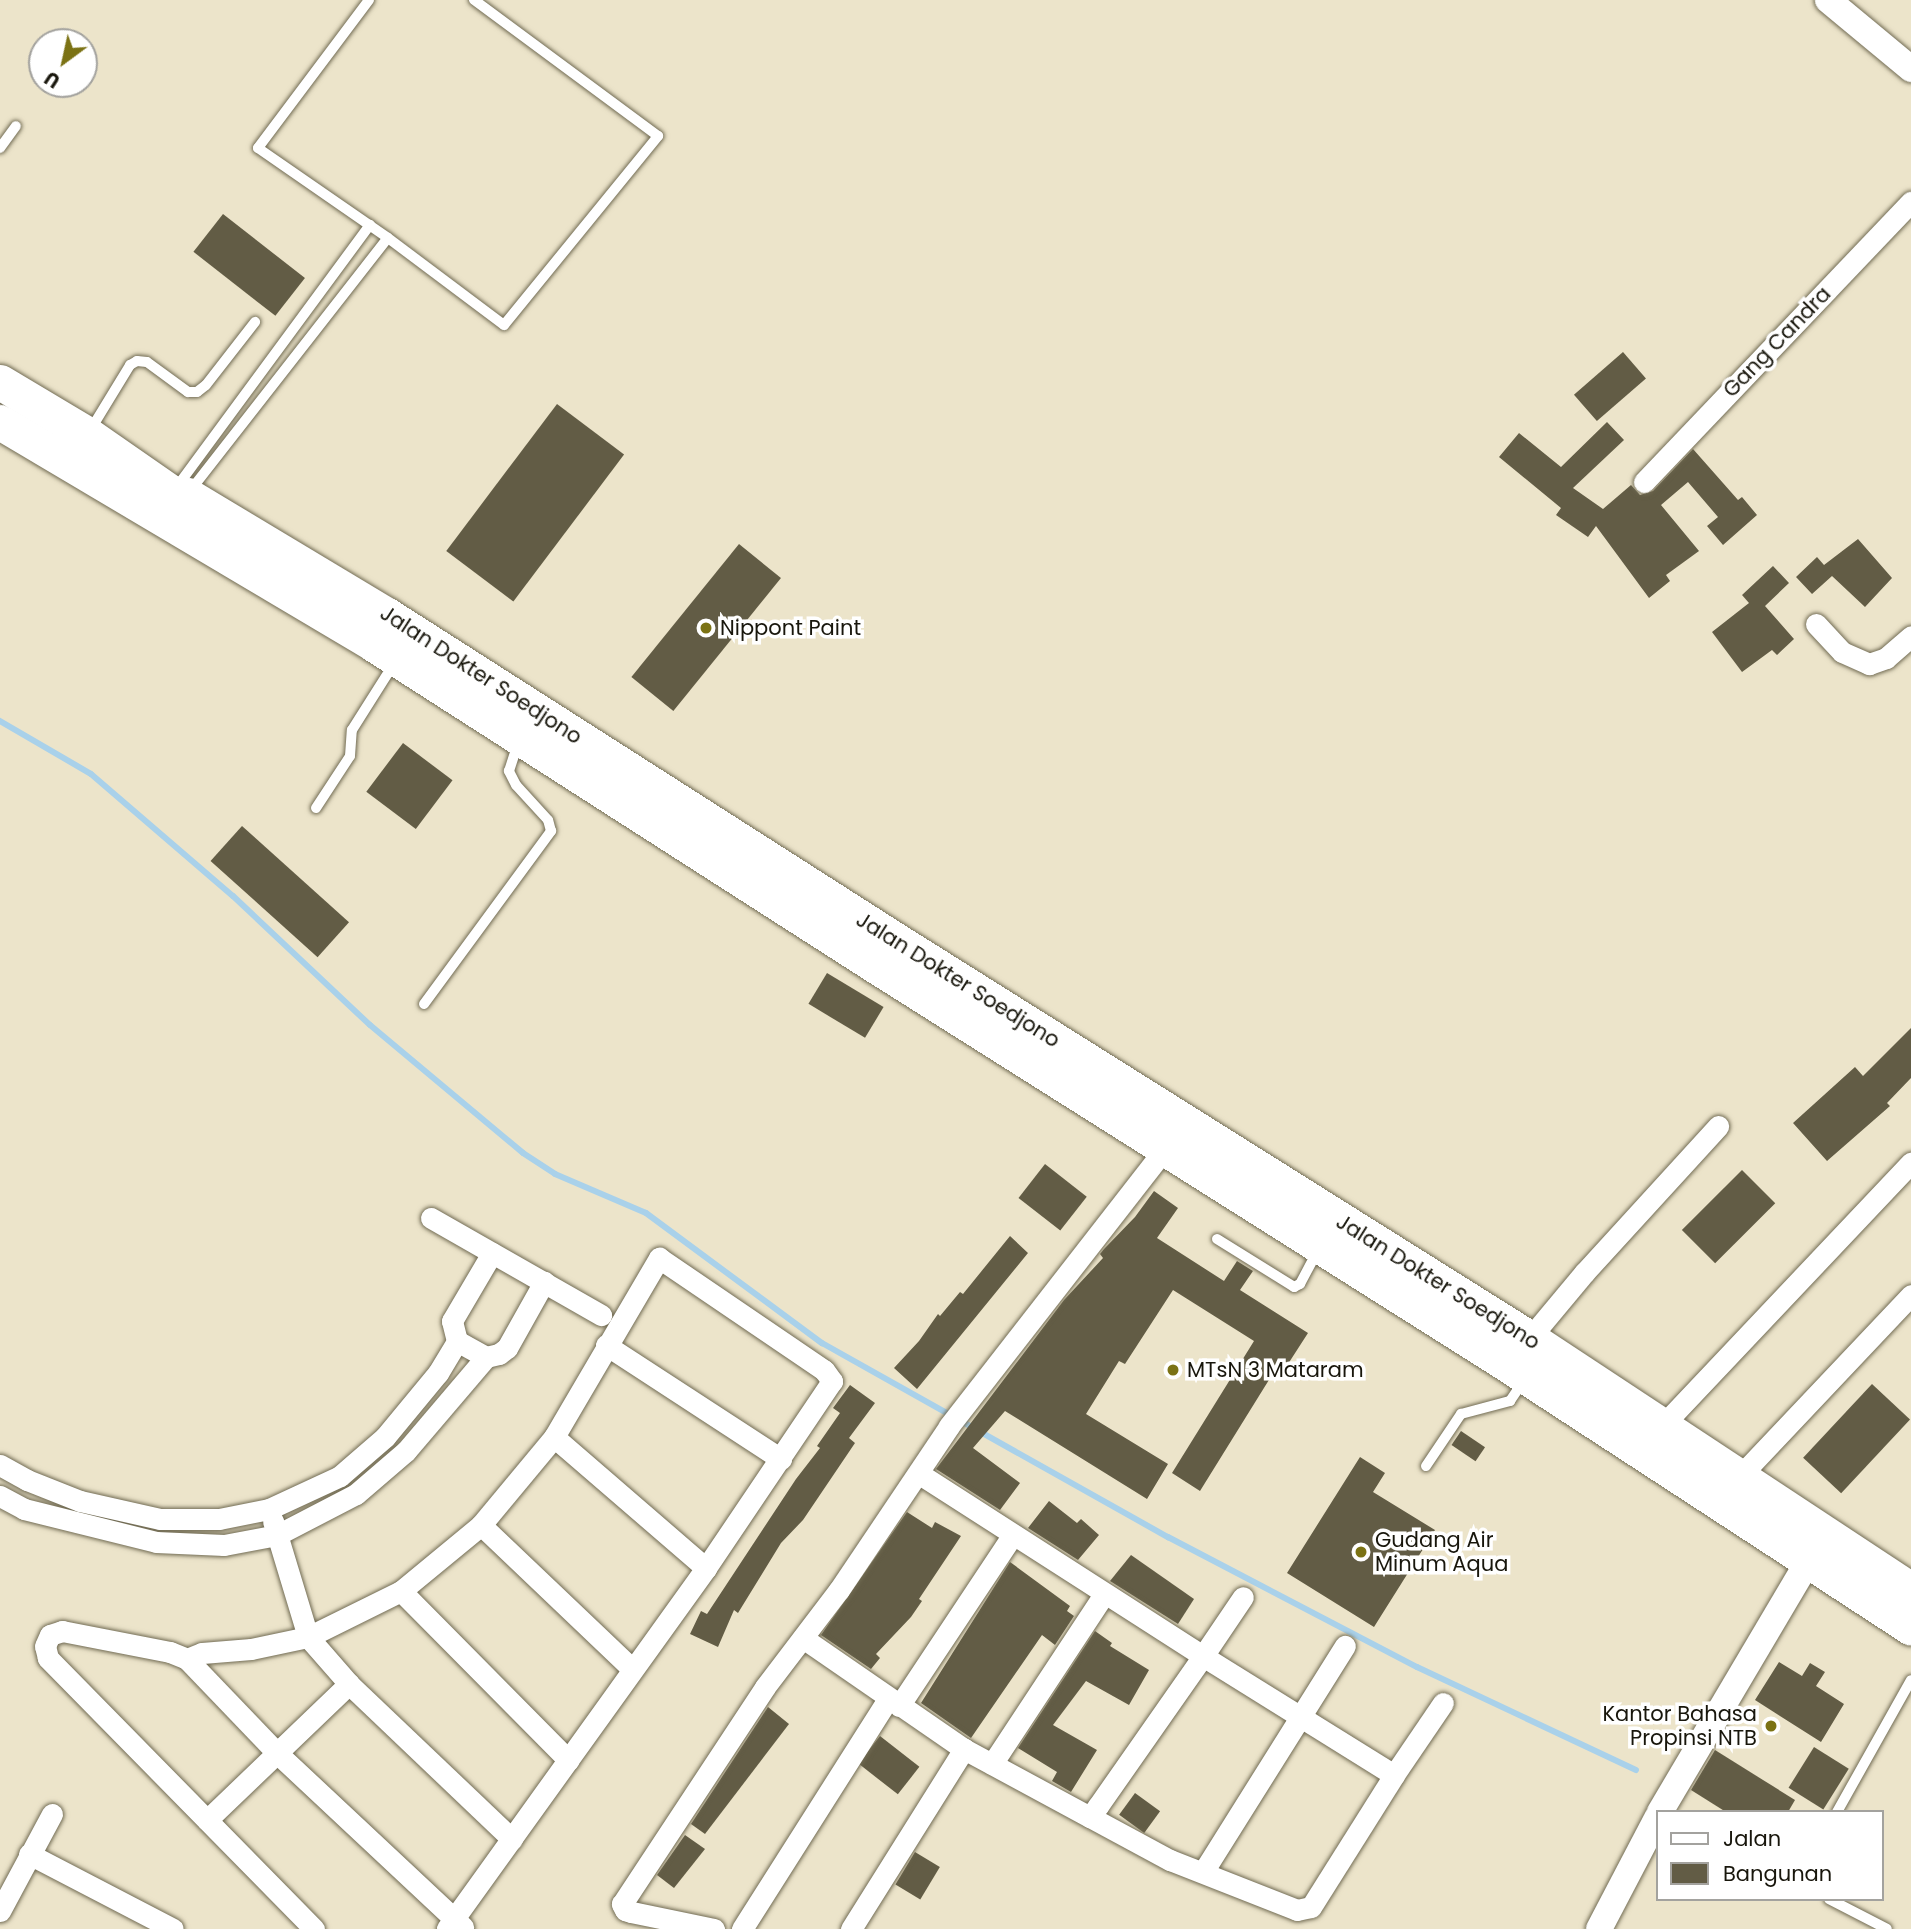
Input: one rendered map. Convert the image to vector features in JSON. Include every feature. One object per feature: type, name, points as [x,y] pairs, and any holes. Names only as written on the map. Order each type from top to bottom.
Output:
[{"type":"highway","name":"Jalan Dokter Soedjono","points":[[0,382],[179,494],[401,646],[885,953],[1165,1149],[1517,1372],[1911,1628]]},
{"type":"highway","name":"Jalan Dokter Soedjono","points":[[0,422],[401,646],[520,738],[840,924]]},
{"type":"highway","name":"Jalan Dokter Soedjono","points":[[885,953],[1534,1333],[1744,1471],[1911,1590]]},
{"type":"street","points":[[1828,0],[1911,69]]},
{"type":"street","name":"Gang Candra","points":[[1644,482],[1911,202]]},
{"type":"street","points":[[1816,624],[1842,652],[1869,664],[1886,657],[1911,636]]},
{"type":"street","points":[[1517,1372],[1534,1333],[1718,1126]]},
{"type":"street","points":[[714,1929],[631,1912],[625,1910],[622,1903],[765,1688],[919,1474],[949,1426],[1165,1149]]},
{"type":"street","points":[[1668,1420],[1911,1163]]},
{"type":"street","points":[[431,1218],[601,1315]]},
{"type":"street","points":[[0,1465],[27,1480],[80,1501],[160,1519],[219,1519],[269,1509],[340,1476],[385,1437],[438,1373],[457,1341],[452,1321],[492,1253]]},
{"type":"street","points":[[187,1659],[202,1653],[251,1649],[308,1637],[401,1591],[481,1525],[554,1437],[654,1262],[659,1258],[824,1370],[832,1381],[706,1568],[512,1839],[455,1926],[277,1753],[187,1659],[170,1652],[62,1631],[50,1635],[45,1646],[48,1658],[314,1929]]},
{"type":"street","points":[[0,1496],[24,1509],[156,1542],[224,1545],[277,1535],[356,1494],[406,1451],[486,1357],[507,1348],[544,1282]]},
{"type":"street","points":[[1744,1471],[1911,1295]]},
{"type":"street","points":[[457,1341],[486,1357]]},
{"type":"street","points":[[606,1345],[781,1459]]},
{"type":"street","points":[[554,1437],[706,1568]]},
{"type":"street","points":[[919,1474],[1299,1718],[1394,1775]]},
{"type":"street","points":[[269,1509],[308,1637],[349,1684],[512,1839]]},
{"type":"street","points":[[481,1525],[632,1669]]},
{"type":"street","points":[[742,1929],[894,1703],[1012,1536]]},
{"type":"street","points":[[1670,1795],[1809,1560]]},
{"type":"street","points":[[401,1591],[568,1760]]},
{"type":"street","points":[[992,1763],[1104,1594]]},
{"type":"street","points":[[1090,1818],[1243,1597]]},
{"type":"street","points":[[803,1638],[964,1749],[1170,1860],[1297,1910],[1311,1907],[1443,1703]]},
{"type":"street","points":[[1203,1872],[1345,1646]]},
{"type":"street","points":[[207,1820],[349,1684]]},
{"type":"street","points":[[851,1929],[964,1749]]},
{"type":"street","points":[[0,1911],[51,1814]]},
{"type":"street","points":[[1599,1929],[1656,1820]]},
{"type":"street","points":[[29,1854],[173,1929]]},
{"type":"lane","points":[[369,0],[258,148],[370,225],[504,325],[658,136],[474,0]]},
{"type":"lane","points":[[0,148],[16,126]]},
{"type":"lane","points":[[179,494],[370,225]]},
{"type":"lane","points":[[179,494],[388,238]]},
{"type":"lane","points":[[87,435],[131,365],[137,361],[146,362],[188,392],[197,392],[206,385],[255,322]]},
{"type":"lane","points":[[316,808],[350,756],[352,730],[401,646]]},
{"type":"lane","points":[[424,1004],[551,831],[548,820],[516,785],[509,771],[520,738]]},
{"type":"lane","points":[[1217,1239],[1294,1287],[1300,1284],[1320,1247]]},
{"type":"lane","points":[[1426,1466],[1461,1414],[1510,1401],[1517,1372]]},
{"type":"lane","points":[[1838,1810],[1911,1680]]},
{"type":"lane","points":[[1833,1901],[1886,1929]]},
{"type":"building","points":[[223,214],[305,278],[275,316],[193,252]]},
{"type":"building","points":[[1623,352],[1646,378],[1597,421],[1574,395]]},
{"type":"building","points":[[557,404],[624,455],[513,602],[446,551]]},
{"type":"building","points":[[1607,422],[1624,440],[1573,488],[1603,509],[1631,485],[1640,495],[1653,491],[1693,449],[1738,500],[1742,497],[1757,515],[1723,545],[1707,526],[1718,517],[1688,482],[1661,505],[1699,551],[1666,575],[1670,581],[1649,598],[1596,526],[1588,537],[1556,515],[1561,508],[1499,457],[1519,433],[1561,467]]},
{"type":"building","points":[[1858,539],[1892,578],[1865,607],[1832,576],[1812,594],[1796,577],[1817,557],[1824,565]]},
{"type":"building","name":"Nippont Paint","points":[[739,544],[781,578],[673,711],[631,677]]},
{"type":"building","points":[[1773,566],[1789,583],[1765,606],[1794,639],[1777,655],[1772,650],[1742,672],[1712,632],[1749,603],[1742,595]]},
{"type":"building","points":[[403,743],[453,780],[416,829],[366,792]]},
{"type":"building","points":[[242,826],[349,922],[318,957],[211,861]]},
{"type":"building","points":[[827,973],[884,1007],[865,1038],[808,1004]]},
{"type":"building","points":[[1911,1028],[1911,1078],[1887,1103],[1890,1106],[1827,1161],[1793,1123],[1855,1067],[1863,1076]]},
{"type":"building","points":[[1045,1164],[1087,1197],[1060,1231],[1019,1198]]},
{"type":"building","points":[[1742,1170],[1775,1203],[1715,1263],[1682,1230]]},
{"type":"building","points":[[1154,1191],[1178,1208],[1157,1238],[1224,1281],[1237,1261],[1253,1271],[1240,1290],[1308,1333],[1288,1364],[1282,1359],[1200,1491],[1172,1473],[1254,1341],[1173,1290],[1125,1364],[1119,1361],[1086,1414],[1168,1464],[1147,1499],[1005,1411],[973,1448],[1020,1483],[1000,1510],[936,1469],[1064,1300],[1103,1258],[1100,1254],[1135,1217]]},
{"type":"building","points":[[1010,1236],[1028,1253],[917,1389],[894,1368],[919,1341],[938,1314],[940,1316],[960,1292],[963,1294]]},
{"type":"building","points":[[1872,1384],[1910,1419],[1841,1493],[1803,1458]]},
{"type":"building","points":[[850,1385],[875,1403],[849,1438],[855,1443],[803,1520],[781,1543],[738,1613],[734,1610],[718,1647],[690,1634],[701,1611],[707,1614],[796,1479],[820,1448],[817,1446],[840,1413],[833,1408]]},
{"type":"building","points":[[1461,1431],[1485,1447],[1476,1461],[1451,1445]]},
{"type":"building","name":"Gudang Air Minum Aqua","points":[[1360,1457],[1385,1473],[1373,1492],[1435,1530],[1374,1627],[1287,1573]]},
{"type":"building","points":[[1049,1501],[1077,1523],[1081,1519],[1099,1535],[1078,1560],[1028,1528]]},
{"type":"building","points":[[907,1512],[932,1528],[935,1522],[961,1536],[919,1599],[922,1601],[911,1617],[876,1654],[880,1658],[871,1669],[821,1635]]},
{"type":"building","points":[[1131,1555],[1194,1599],[1178,1624],[1110,1581]]},
{"type":"building","points":[[1010,1562],[1070,1606],[1067,1611],[1074,1616],[1055,1645],[1042,1635],[971,1738],[921,1703]]},
{"type":"building","points":[[1095,1631],[1112,1643],[1110,1646],[1149,1670],[1129,1705],[1086,1681],[1053,1725],[1097,1750],[1071,1792],[1052,1781],[1057,1772],[1018,1748]]},
{"type":"building","points":[[1779,1662],[1802,1676],[1810,1663],[1825,1672],[1816,1686],[1844,1704],[1821,1742],[1755,1700]]},
{"type":"building","points":[[768,1707],[789,1724],[705,1834],[691,1824]]},
{"type":"building","points":[[880,1736],[919,1767],[898,1794],[858,1764]]},
{"type":"building","points":[[1814,1747],[1849,1769],[1823,1809],[1789,1788]]},
{"type":"building","points":[[1715,1750],[1795,1800],[1789,1810],[1723,1810],[1691,1790]]},
{"type":"building","points":[[1135,1793],[1160,1811],[1144,1833],[1119,1815]]},
{"type":"building","points":[[685,1835],[705,1849],[674,1888],[657,1875]]},
{"type":"building","points":[[915,1852],[940,1867],[920,1900],[895,1885]]},
{"type":"waterway","points":[[0,721],[91,774],[233,896],[370,1025],[523,1153],[555,1174],[646,1213],[822,1343],[1168,1537],[1417,1667],[1636,1770]]},
{"type":"place","name":"Nippont Paint","points":[[706,628]]},
{"type":"place","name":"MTsN 3 Mataram","points":[[1173,1370]]},
{"type":"place","name":"Gudang Air Minum Aqua","points":[[1361,1552]]},
{"type":"place","name":"Kantor Bahasa Propinsi NTB","points":[[1771,1726]]}]
